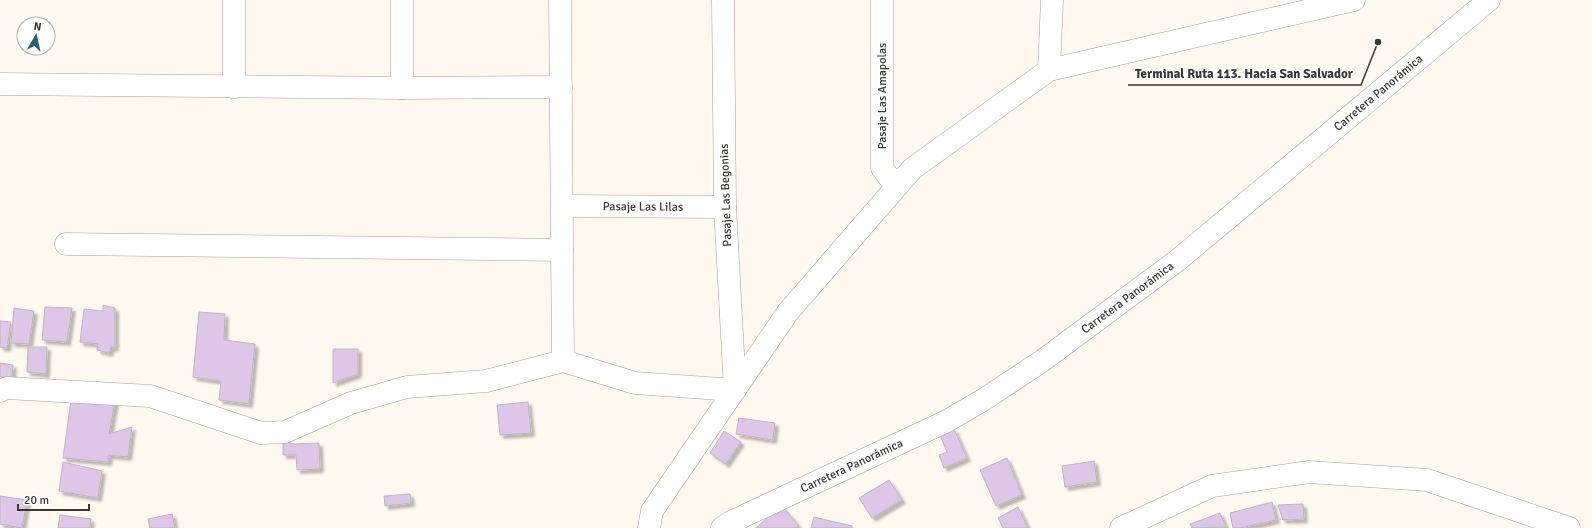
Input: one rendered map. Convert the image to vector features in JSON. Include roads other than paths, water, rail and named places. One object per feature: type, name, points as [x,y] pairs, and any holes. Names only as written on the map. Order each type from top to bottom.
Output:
[{"type":"street","points":[[234,0],[234,87]]},
{"type":"street","points":[[402,0],[402,88]]},
{"type":"street","points":[[560,0],[563,361]]},
{"type":"street","name":"Pasaje Las Begonias","points":[[723,0],[725,207],[735,390]]},
{"type":"street","name":"Pasaje Las Amapolas","points":[[882,0],[882,168],[896,187]]},
{"type":"street","points":[[1049,70],[1052,0]]},
{"type":"street","points":[[649,528],[652,511],[788,312],[912,169],[1049,70],[1354,0]]},
{"type":"street","name":"Carretera Panorámica","points":[[722,528],[731,522],[947,421],[1042,362],[1178,260],[1489,0]]},
{"type":"street","points":[[0,84],[402,88],[561,87]]},
{"type":"street","name":"Pasaje Las Lilas","points":[[562,206],[725,207]]},
{"type":"street","points":[[66,244],[562,250]]},
{"type":"street","points":[[0,391],[8,388],[150,396],[261,433],[285,432],[351,403],[407,387],[486,381],[563,361],[635,383],[735,390]]},
{"type":"street","points":[[1121,528],[1212,486],[1309,472],[1427,480],[1568,528]]},
{"type":"place","name":"Terminal Ruta 113. Hacia San Salvador","points":[[1378,42]]}]
